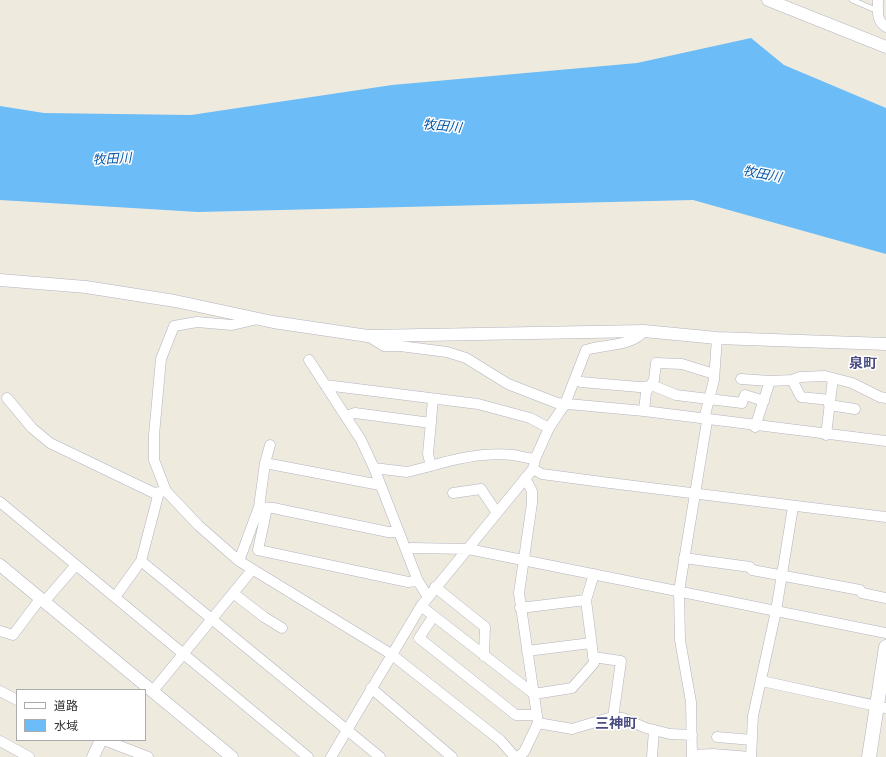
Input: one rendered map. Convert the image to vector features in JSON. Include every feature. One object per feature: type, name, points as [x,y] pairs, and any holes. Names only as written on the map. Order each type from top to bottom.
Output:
[{"type":"main road","points":[[869,757],[882,706],[886,647]]},
{"type":"street","points":[[768,0],[886,47]]},
{"type":"street","points":[[878,0],[880,22],[886,27]]},
{"type":"street","points":[[0,280],[86,287],[176,301],[258,319],[368,336],[644,331],[718,338],[886,344]]},
{"type":"street","points":[[258,319],[232,325],[197,322],[174,326],[161,359],[154,435],[154,460],[163,491],[198,525],[239,561],[309,602],[391,654],[500,740],[516,757],[524,752],[537,719],[519,593],[525,561],[532,503],[532,491],[524,478]]},
{"type":"street","points":[[331,757],[421,606],[463,553],[468,550],[534,464],[549,428],[565,404],[586,350],[631,341],[639,338],[644,331]]},
{"type":"street","points":[[368,336],[384,346],[447,352],[466,358],[508,384],[565,404],[886,441]]},
{"type":"street","points":[[718,338],[714,374],[708,399],[679,591],[680,640],[691,702],[692,756],[713,754],[751,757],[754,716],[776,611],[793,507]]},
{"type":"street","points":[[309,360],[360,440],[374,468],[418,581],[428,597]]},
{"type":"street","points":[[644,412],[646,392],[654,380],[656,363],[682,364],[714,374]]},
{"type":"street","points":[[740,380],[792,380],[800,377],[818,376],[852,383],[880,397],[886,398]]},
{"type":"street","points":[[826,435],[833,378]]},
{"type":"street","points":[[755,427],[770,380]]},
{"type":"street","points":[[792,380],[800,397],[855,409]]},
{"type":"street","points":[[581,382],[639,387],[654,386],[676,395],[742,403],[745,395],[764,401]]},
{"type":"street","points":[[325,385],[478,404],[530,418],[549,428]]},
{"type":"street","points":[[7,398],[32,428],[50,443],[154,493],[163,491]]},
{"type":"street","points":[[431,466],[428,454],[434,399]]},
{"type":"street","points":[[346,416],[356,413],[431,423]]},
{"type":"street","points":[[270,445],[265,463],[263,508],[258,550],[408,582],[418,581]]},
{"type":"street","points":[[374,468],[407,472],[457,458],[512,455],[534,464],[542,474],[793,507],[886,517]]},
{"type":"street","points":[[265,463],[380,485]]},
{"type":"street","points":[[453,493],[481,489],[497,513]]},
{"type":"street","points":[[115,597],[141,561],[163,491]]},
{"type":"street","points":[[0,502],[308,757]]},
{"type":"street","points":[[239,561],[263,508]]},
{"type":"street","points":[[263,508],[388,532],[398,532]]},
{"type":"street","points":[[406,549],[468,550],[886,633]]},
{"type":"street","points":[[684,558],[750,567],[752,570],[860,590],[862,593],[886,598]]},
{"type":"street","points":[[141,561],[380,757]]},
{"type":"street","points":[[0,631],[13,635],[42,600],[76,564]]},
{"type":"street","points":[[0,565],[42,600],[138,686]]},
{"type":"street","points":[[152,692],[252,570]]},
{"type":"street","points":[[421,606],[433,617],[534,694],[572,688],[594,663],[586,600],[594,574]]},
{"type":"street","points":[[435,587],[485,627],[484,656]]},
{"type":"street","points":[[233,593],[282,628]]},
{"type":"street","points":[[520,608],[586,600]]},
{"type":"street","points":[[433,617],[419,638],[516,715],[572,728],[613,718],[623,718],[654,730],[670,734],[692,735]]},
{"type":"street","points":[[527,651],[591,643]]},
{"type":"street","points":[[593,657],[621,661],[613,718]]},
{"type":"street","points":[[762,681],[882,706]]},
{"type":"street","points":[[371,688],[452,757]]},
{"type":"street","points":[[146,689],[152,692],[232,757]]},
{"type":"street","points":[[0,691],[16,699]]},
{"type":"street","points":[[652,757],[654,730]]},
{"type":"street","points":[[718,736],[752,740]]},
{"type":"street","points":[[0,741],[29,757]]},
{"type":"street","points":[[93,757],[99,741],[148,757]]},
{"type":"lane","points":[[852,0],[878,11]]},
{"type":"water","name":"牧田川","points":[[751,38],[784,65],[886,108],[886,254],[693,200],[198,212],[0,200],[0,106],[44,113],[191,115],[392,85],[637,63]]},
{"type":"district","name":"泉町","points":[[863,365]]},
{"type":"district","name":"三神町","points":[[616,725]]}]
